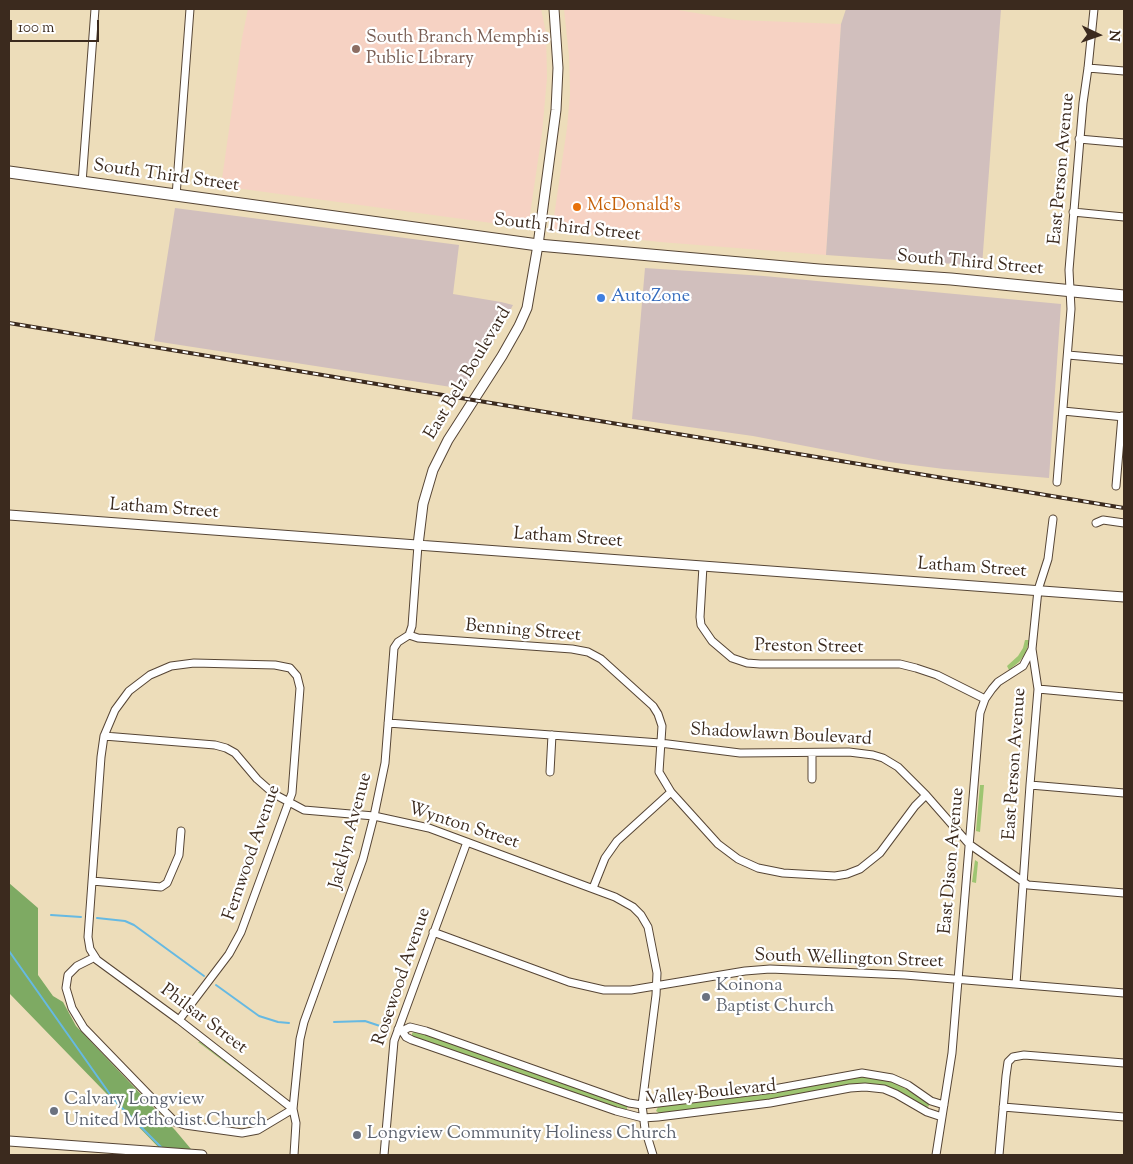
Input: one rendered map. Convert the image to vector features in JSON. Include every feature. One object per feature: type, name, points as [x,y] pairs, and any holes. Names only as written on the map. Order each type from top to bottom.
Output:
[{"type":"main road","name":"South Third Street","points":[[9,172],[538,245],[819,270],[944,278],[1124,296]]},
{"type":"street","points":[[82,183],[95,9]]},
{"type":"street","points":[[176,196],[190,9]]},
{"type":"street","name":"East Belz Boulevard","points":[[418,545],[423,504],[433,470],[448,440],[519,326],[531,293],[556,110],[558,68],[554,9]]},
{"type":"street","name":"East Person Avenue","points":[[1057,482],[1071,309],[1068,270],[1083,103],[1094,9]]},
{"type":"street","points":[[1088,68],[1124,71]]},
{"type":"street","points":[[1080,139],[1124,143]]},
{"type":"street","points":[[1073,212],[1124,216]]},
{"type":"street","points":[[1068,355],[1124,360]]},
{"type":"street","points":[[1063,411],[1123,416],[1116,486]]},
{"type":"street","name":"Latham Street","points":[[9,516],[1124,597]]},
{"type":"street","name":"East Person Avenue","points":[[1016,984],[1038,689],[1032,649],[1038,590],[1048,559],[1053,518]]},
{"type":"street","points":[[1096,523],[1103,520],[1124,523]]},
{"type":"street","points":[[409,635],[412,626],[418,545]]},
{"type":"street","name":"Preston Street","points":[[703,566],[701,625],[712,641],[732,658],[747,663],[760,664],[900,664],[937,675],[985,698]]},
{"type":"street","name":"Jacklyn Avenue","points":[[294,1155],[296,1123],[292,1109],[298,1048],[304,1022],[363,859],[384,769],[394,648],[398,642],[409,635]]},
{"type":"street","name":"Benning Street","points":[[409,635],[418,638],[572,649],[592,654],[605,662],[655,709],[660,717],[662,726],[659,772],[671,792],[718,844],[738,859],[758,868],[773,872],[835,876],[855,871],[875,858],[926,795]]},
{"type":"street","name":"East Dison Avenue","points":[[936,1155],[952,1053],[980,713],[985,698],[998,682],[1023,666],[1032,649]]},
{"type":"street","name":"Fernwood Avenue","points":[[104,736],[115,710],[129,691],[150,675],[171,666],[194,663],[275,665],[290,668],[297,676],[300,688],[292,793],[241,932],[229,954],[179,1020]]},
{"type":"street","points":[[1038,689],[1124,697]]},
{"type":"street","name":"Shadowlawn Boulevard","points":[[388,723],[660,743],[740,752],[859,753],[883,758],[903,771],[970,844],[1028,885],[1124,893]]},
{"type":"street","points":[[550,772],[552,735]]},
{"type":"street","points":[[104,736],[88,937],[94,957],[77,966],[68,975],[66,988],[72,1008],[84,1028],[175,1122],[242,1133],[258,1130],[292,1109]]},
{"type":"street","name":"Wynton Street","points":[[104,736],[226,748],[235,753],[257,779],[274,794],[304,810],[374,816],[429,828],[593,888],[621,899],[633,907],[641,915],[650,936],[657,973],[642,1106],[643,1118],[653,1155]]},
{"type":"street","points":[[812,752],[812,779]]},
{"type":"street","points":[[1030,785],[1124,793]]},
{"type":"street","points":[[593,888],[605,858],[617,840],[671,792]]},
{"type":"street","points":[[92,881],[161,887],[167,883],[178,856],[181,831]]},
{"type":"street","name":"Rosewood Avenue","points":[[384,1155],[392,1052],[433,932],[467,842]]},
{"type":"street","name":"South Wellington Street","points":[[433,932],[580,986],[614,990],[657,986],[745,971],[770,969],[892,974],[1124,994]]},
{"type":"street","name":"Philsar Street","points":[[94,957],[179,1020],[292,1109]]},
{"type":"street","name":"Valley Boulevard","points":[[942,1117],[927,1112],[884,1089],[865,1087],[850,1088],[770,1103],[643,1118],[616,1111],[412,1040],[406,1037],[400,1030],[410,1027],[421,1029],[642,1106],[774,1089],[862,1074],[882,1075],[897,1080],[931,1101],[944,1105]]},
{"type":"street","points":[[999,1155],[1008,1062],[1013,1057],[1018,1055],[1124,1063]]},
{"type":"street","points":[[1003,1106],[1124,1116]]},
{"type":"street","points":[[9,1141],[132,1153],[158,1152],[202,1155]]},
{"type":"shaded area","points":[[248,9],[541,9],[546,33],[547,78],[542,133],[528,228],[221,186],[242,38]]},
{"type":"shaded area","points":[[564,9],[672,9],[737,20],[841,24],[826,255],[660,242],[552,230],[570,94],[569,56]]},
{"type":"shaded area","points":[[846,9],[1001,9],[982,266],[826,255],[841,24]]},
{"type":"shaded area","points":[[175,208],[459,245],[453,294],[513,305],[491,346],[464,389],[154,341]]},
{"type":"shaded area","points":[[645,268],[764,276],[1061,304],[1049,478],[889,462],[753,436],[632,419]]},
{"type":"green space","points":[[1025,640],[1029,640],[1026,653],[1009,670],[1007,666],[1018,656]]},
{"type":"green space","points":[[980,785],[984,785],[980,832],[976,831]]},
{"type":"green space","points":[[975,860],[978,862],[976,883],[972,882]]},
{"type":"green space","points":[[9,883],[38,908],[38,975],[53,996],[63,1002],[76,1026],[175,1130],[196,1155],[166,1155],[9,993]]},
{"type":"green space","points":[[416,1031],[627,1105],[627,1109],[625,1111],[412,1037],[412,1033]]},
{"type":"green space","points":[[198,1042],[200,1042],[279,1103]]},
{"type":"green space","points":[[861,1076],[892,1081],[928,1102],[929,1106],[925,1108],[862,1084],[779,1099],[661,1114],[656,1111],[658,1107],[778,1091]]},
{"type":"waterway","points":[[51,915],[81,917]]},
{"type":"waterway","points":[[97,918],[125,921],[134,925],[204,976]]},
{"type":"waterway","points":[[9,951],[114,1100],[164,1150]]},
{"type":"waterway","points":[[216,985],[259,1016],[278,1022],[289,1023]]},
{"type":"waterway","points":[[334,1022],[365,1021],[383,1027]]},
{"type":"railway","points":[[9,323],[1124,508]]},
{"type":"place","name":"South Branch Memphis Public Library","points":[[356,49]]},
{"type":"place","name":"McDonald's","points":[[577,207]]},
{"type":"place","name":"AutoZone","points":[[601,298]]},
{"type":"place","name":"Koinona Baptist Church","points":[[706,997]]},
{"type":"place","name":"Calvary Longview United Methodist Church","points":[[54,1111]]},
{"type":"place","name":"Longview Community Holiness Church","points":[[357,1135]]}]
